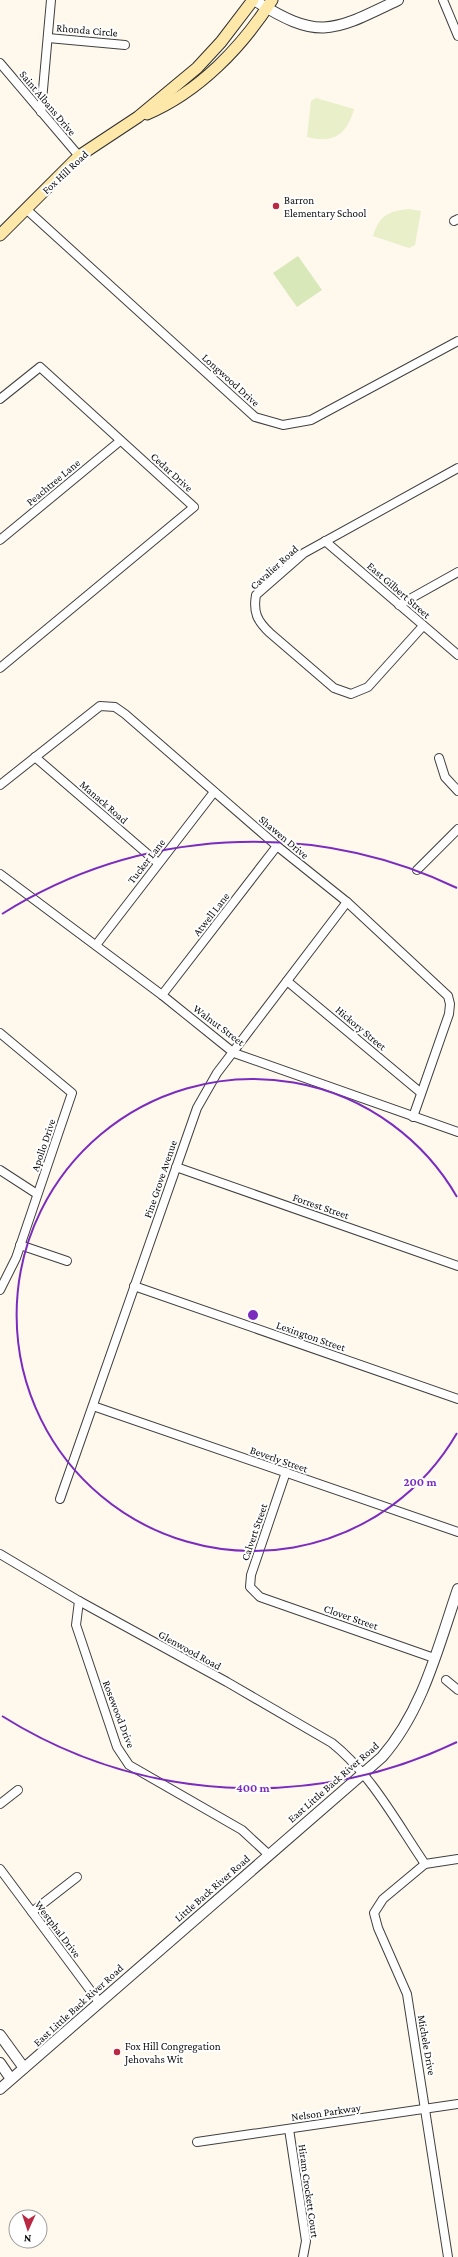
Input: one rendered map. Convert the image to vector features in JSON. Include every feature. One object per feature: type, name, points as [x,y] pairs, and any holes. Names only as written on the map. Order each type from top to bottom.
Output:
[{"type":"main road","name":"Fox Hill Road","points":[[0,235],[79,156],[138,118],[179,84],[210,55],[253,0]]},
{"type":"main road","name":"Fox Hill Road","points":[[138,118],[164,106],[208,75],[236,47],[269,4]]},
{"type":"street","points":[[41,112],[51,0]]},
{"type":"street","points":[[253,0],[269,4],[295,22],[324,29],[352,23],[398,0]]},
{"type":"street","points":[[443,0],[458,36]]},
{"type":"street","name":"Rhonda Circle","points":[[48,38],[125,45]]},
{"type":"street","name":"Saint Albans Drive","points":[[0,63],[79,156]]},
{"type":"street","name":"Longwood Drive","points":[[26,209],[255,416],[268,422],[283,425],[311,420],[458,341]]},
{"type":"street","name":"Cedar Drive","points":[[0,399],[40,366],[120,441],[194,507],[0,668]]},
{"type":"street","name":"Peachtree Lane","points":[[0,540],[120,441]]},
{"type":"street","name":"Cavalier Road","points":[[423,626],[368,687],[350,694],[334,688],[260,623],[255,614],[256,595],[304,553],[458,468]]},
{"type":"street","name":"East Gilbert Street","points":[[325,541],[458,655]]},
{"type":"street","points":[[399,605],[458,572]]},
{"type":"street","name":"Shawen Drive","points":[[0,785],[100,706],[107,705],[115,707],[125,714],[277,846],[347,902],[448,996],[450,1004],[448,1014],[420,1092],[413,1117]]},
{"type":"street","name":"Manack Road","points":[[35,757],[158,863]]},
{"type":"street","points":[[439,758],[445,778],[458,791]]},
{"type":"street","name":"Tucker Lane","points":[[96,945],[214,792]]},
{"type":"street","points":[[417,870],[458,829]]},
{"type":"street","name":"Atwell Lane","points":[[162,995],[277,846]]},
{"type":"street","name":"Walnut Street","points":[[0,874],[162,995],[234,1053],[458,1132]]},
{"type":"street","name":"Pine Grove Avenue","points":[[60,1499],[197,1108],[206,1089],[347,902]]},
{"type":"street","name":"Hickory Street","points":[[287,980],[420,1092]]},
{"type":"street","name":"Apollo Drive","points":[[0,1033],[72,1094],[20,1245],[0,1290]]},
{"type":"street","name":"Forrest Street","points":[[176,1167],[458,1266]]},
{"type":"street","points":[[0,1170],[38,1194]]},
{"type":"street","points":[[20,1245],[67,1261]]},
{"type":"street","name":"Lexington Street","points":[[134,1286],[458,1399]]},
{"type":"street","name":"Beverly Street","points":[[93,1406],[458,1532]]},
{"type":"street","name":"Calvert Street","points":[[260,1596],[250,1587],[251,1575],[286,1472]]},
{"type":"street","name":"Glenwood Road","points":[[0,1554],[78,1601],[332,1743],[345,1754],[363,1774],[425,1864]]},
{"type":"street","name":"East Little Back River Road","points":[[268,1854],[382,1757],[406,1725],[434,1658],[458,1589]]},
{"type":"street","name":"Clover Street","points":[[260,1596],[434,1658]]},
{"type":"street","name":"Rosewood Drive","points":[[78,1601],[76,1625],[117,1746],[129,1765],[242,1830],[268,1854]]},
{"type":"street","points":[[446,1680],[458,1690]]},
{"type":"street","points":[[0,1804],[18,1790]]},
{"type":"street","name":"Little Back River Road","points":[[170,1939],[268,1854]]},
{"type":"street","points":[[425,1864],[458,1859]]},
{"type":"street","name":"Michele Drive","points":[[425,1864],[383,1899],[374,1913],[378,1928],[407,1994],[427,2109],[448,2257]]},
{"type":"street","name":"Westphal Drive","points":[[0,1869],[99,2002]]},
{"type":"street","points":[[32,1912],[77,1877]]},
{"type":"street","name":"East Little Back River Road","points":[[0,2088],[170,1939]]},
{"type":"street","points":[[0,2035],[24,2068]]},
{"type":"street","points":[[0,2063],[11,2079]]},
{"type":"street","name":"Nelson Parkway","points":[[196,2142],[458,2104]]},
{"type":"street","name":"Hiram Crockett Court","points":[[289,2129],[306,2241],[303,2257]]},
{"type":"green space","points":[[316,98],[354,109],[348,125],[343,131],[332,138],[316,139],[307,137],[311,101]]},
{"type":"green space","points":[[409,209],[421,211],[415,245],[409,248],[373,236],[381,219],[385,216],[395,211]]},
{"type":"green space","points":[[298,256],[322,290],[297,307],[273,273]]},
{"type":"place","name":"Barron Elementary School","points":[[276,206]]},
{"type":"place","name":"Fox Hill Congregation Jehovahs Wit","points":[[117,2052]]}]
